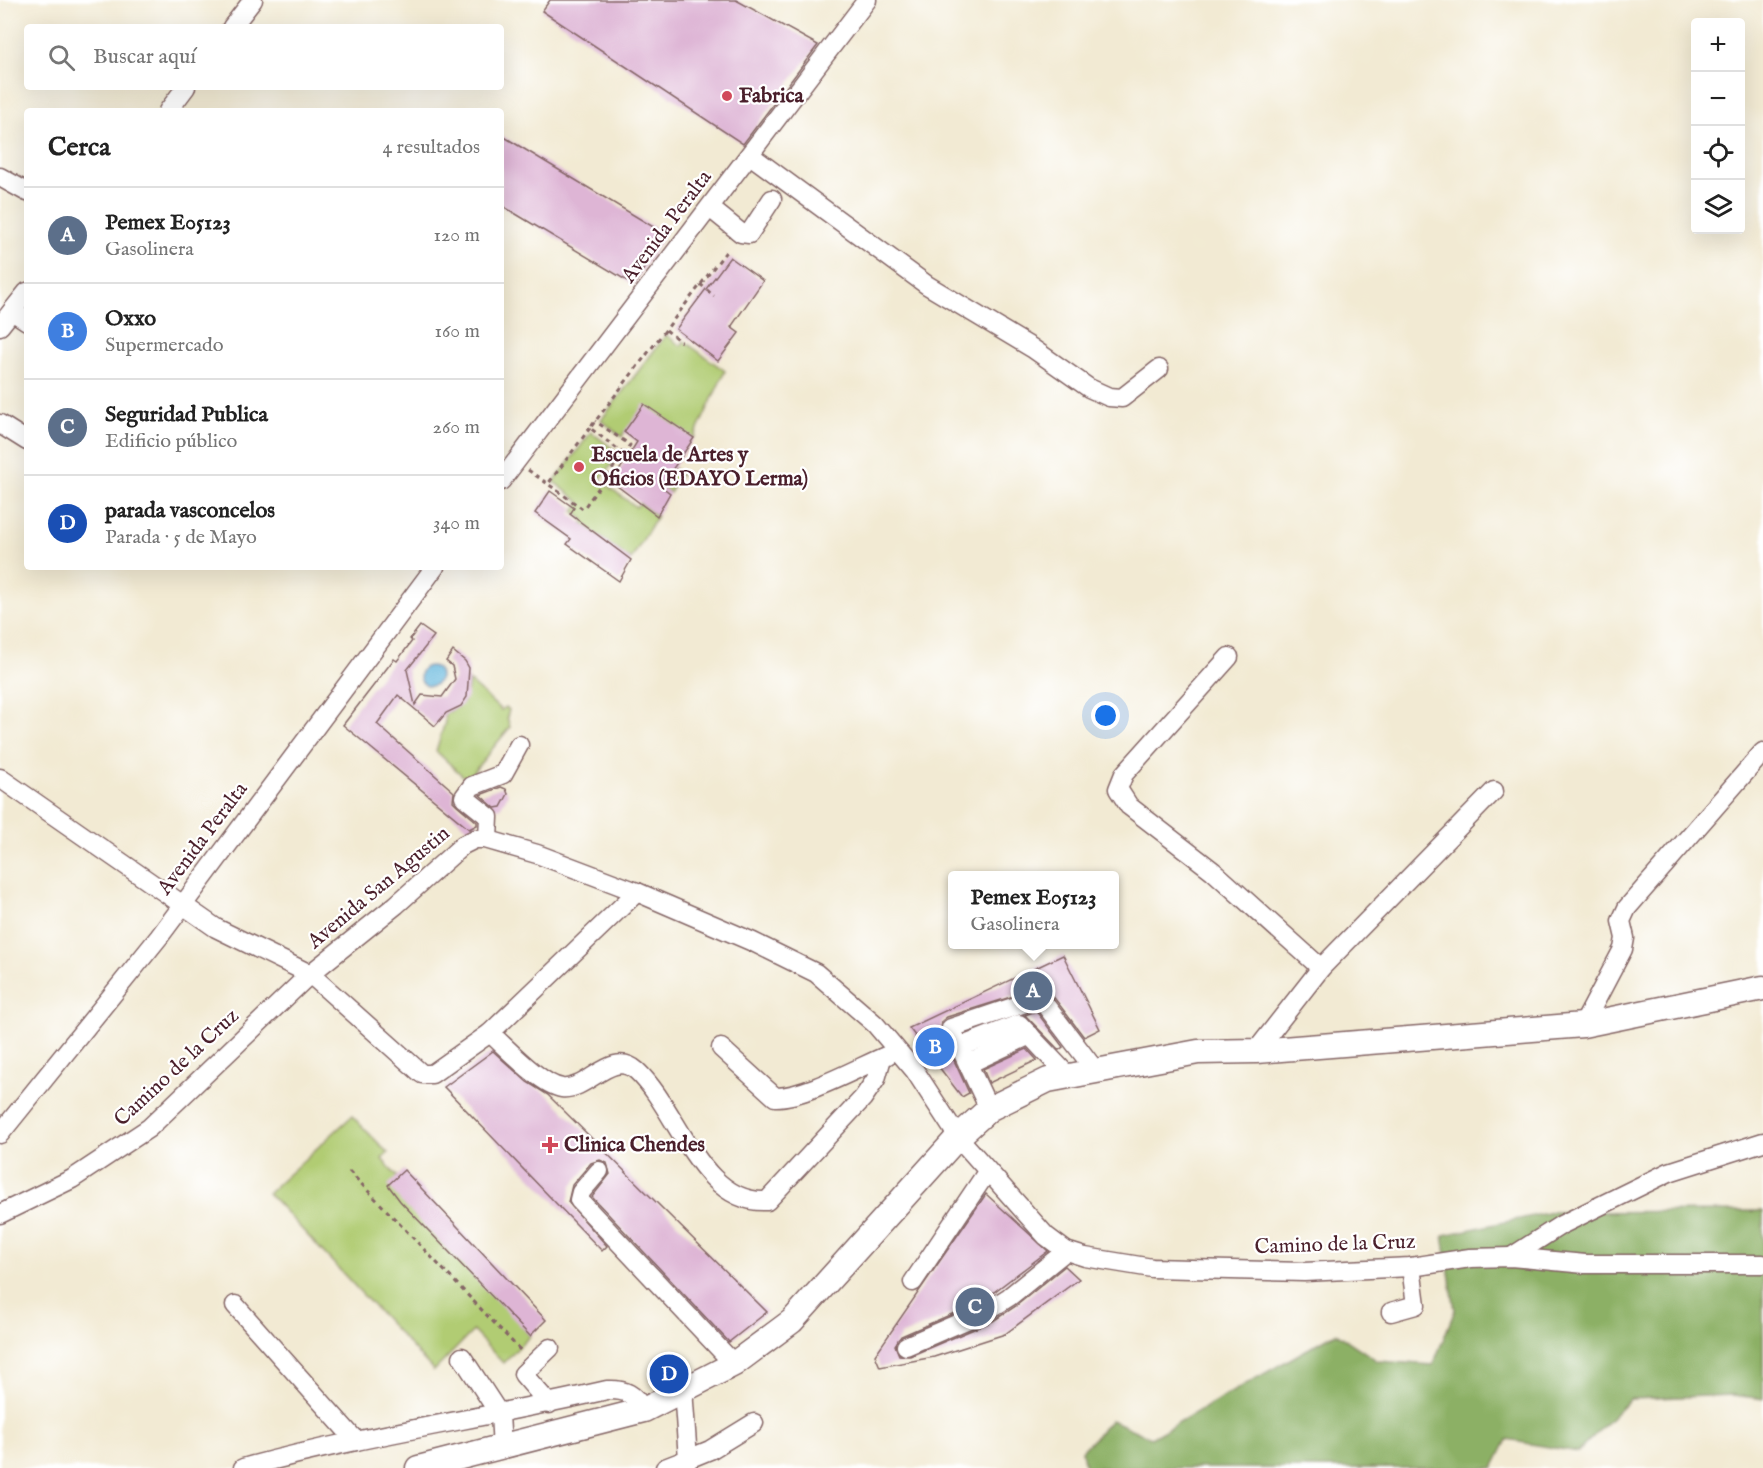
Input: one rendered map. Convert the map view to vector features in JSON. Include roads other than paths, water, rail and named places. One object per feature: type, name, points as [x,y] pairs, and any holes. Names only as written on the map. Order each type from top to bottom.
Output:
[{"type":"main road","points":[[418,1468],[644,1410],[734,1364],[792,1321],[958,1137],[989,1109],[1048,1080],[1198,1052],[1256,1051],[1583,1025],[1763,988]]},
{"type":"street","points":[[234,24],[253,0]]},
{"type":"street","name":"Avenida Peralta","points":[[507,467],[710,208],[867,0]]},
{"type":"street","points":[[170,108],[184,90]]},
{"type":"street","points":[[750,155],[927,285],[1032,348],[1089,388],[1109,397],[1122,398],[1159,369]]},
{"type":"street","points":[[0,177],[24,190]]},
{"type":"street","points":[[710,208],[741,233],[749,234],[772,199]]},
{"type":"street","points":[[0,326],[24,296]]},
{"type":"street","points":[[12,310],[24,319]]},
{"type":"street","points":[[0,424],[24,439]]},
{"type":"street","name":"Avenida Peralta","points":[[3,1126],[183,903],[433,570]]},
{"type":"street","points":[[1229,657],[1124,774],[1118,789],[1129,807],[1213,871],[1321,968]]},
{"type":"street","points":[[519,746],[503,774],[472,786],[464,797],[489,817],[488,839],[637,892],[753,942],[816,973],[875,1024],[890,1054],[958,1137]]},
{"type":"street","points":[[1583,1025],[1623,949],[1625,938],[1621,921],[1627,908],[1763,752]]},
{"type":"street","name":"Avenida San Agustin","points":[[0,778],[216,928],[310,974],[396,904],[463,845],[475,838],[488,839]]},
{"type":"street","points":[[1256,1051],[1321,968],[1494,791]]},
{"type":"street","points":[[310,974],[425,1076],[451,1063],[490,1033],[637,892]]},
{"type":"street","name":"Camino de la Cruz","points":[[0,1214],[72,1179],[149,1128],[310,974]]},
{"type":"street","points":[[989,1109],[951,1029],[1040,998],[1095,1070]]},
{"type":"street","points":[[960,1047],[1019,1024],[1068,1076]]},
{"type":"street","points":[[490,1033],[548,1083],[560,1088],[574,1088],[609,1066],[622,1064],[636,1070],[672,1117],[694,1156],[730,1193],[753,1202],[767,1201],[863,1098],[890,1054]]},
{"type":"street","points":[[968,1064],[1030,1035]]},
{"type":"street","points":[[721,1048],[775,1097],[784,1097],[811,1088],[890,1054]]},
{"type":"street","name":"Camino de la Cruz","points":[[958,1137],[1046,1236],[1066,1251],[1109,1262],[1152,1268],[1304,1272],[1411,1267],[1470,1258],[1511,1257],[1585,1264],[1763,1264]]},
{"type":"street","points":[[1511,1257],[1561,1225],[1668,1172],[1763,1142]]},
{"type":"street","points":[[599,1171],[581,1192],[579,1200],[734,1364]]},
{"type":"street","points":[[913,1282],[987,1172]]},
{"type":"street","points":[[906,1346],[987,1311],[1009,1297],[1066,1251]]},
{"type":"street","points":[[1390,1312],[1416,1305],[1411,1267]]},
{"type":"street","points":[[234,1305],[356,1441]]},
{"type":"street","points":[[549,1404],[524,1374],[550,1348]]},
{"type":"street","points":[[462,1357],[500,1414],[502,1447]]},
{"type":"street","points":[[243,1468],[356,1441],[619,1389],[636,1397],[644,1410]]},
{"type":"street","points":[[683,1389],[686,1463]]},
{"type":"street","points":[[665,1468],[686,1463],[753,1423]]},
{"type":"water","points":[[430,666],[437,669],[440,676],[437,683],[430,686],[423,683],[420,676],[423,669]]},
{"type":"place","name":"Fabrica","points":[[727,96]]},
{"type":"place","name":"Escuela de Artes y Oficios (EDAYO Lerma)","points":[[579,467]]},
{"type":"place","name":"Pemex E05123","points":[[1033,991]]},
{"type":"place","name":"Oxxo","points":[[935,1047]]},
{"type":"place","name":"Clinica Chendes","points":[[550,1145]]},
{"type":"place","name":"Seguridad Publica","points":[[975,1307]]},
{"type":"place","name":"parada vasconcelos","points":[[669,1374]]}]
